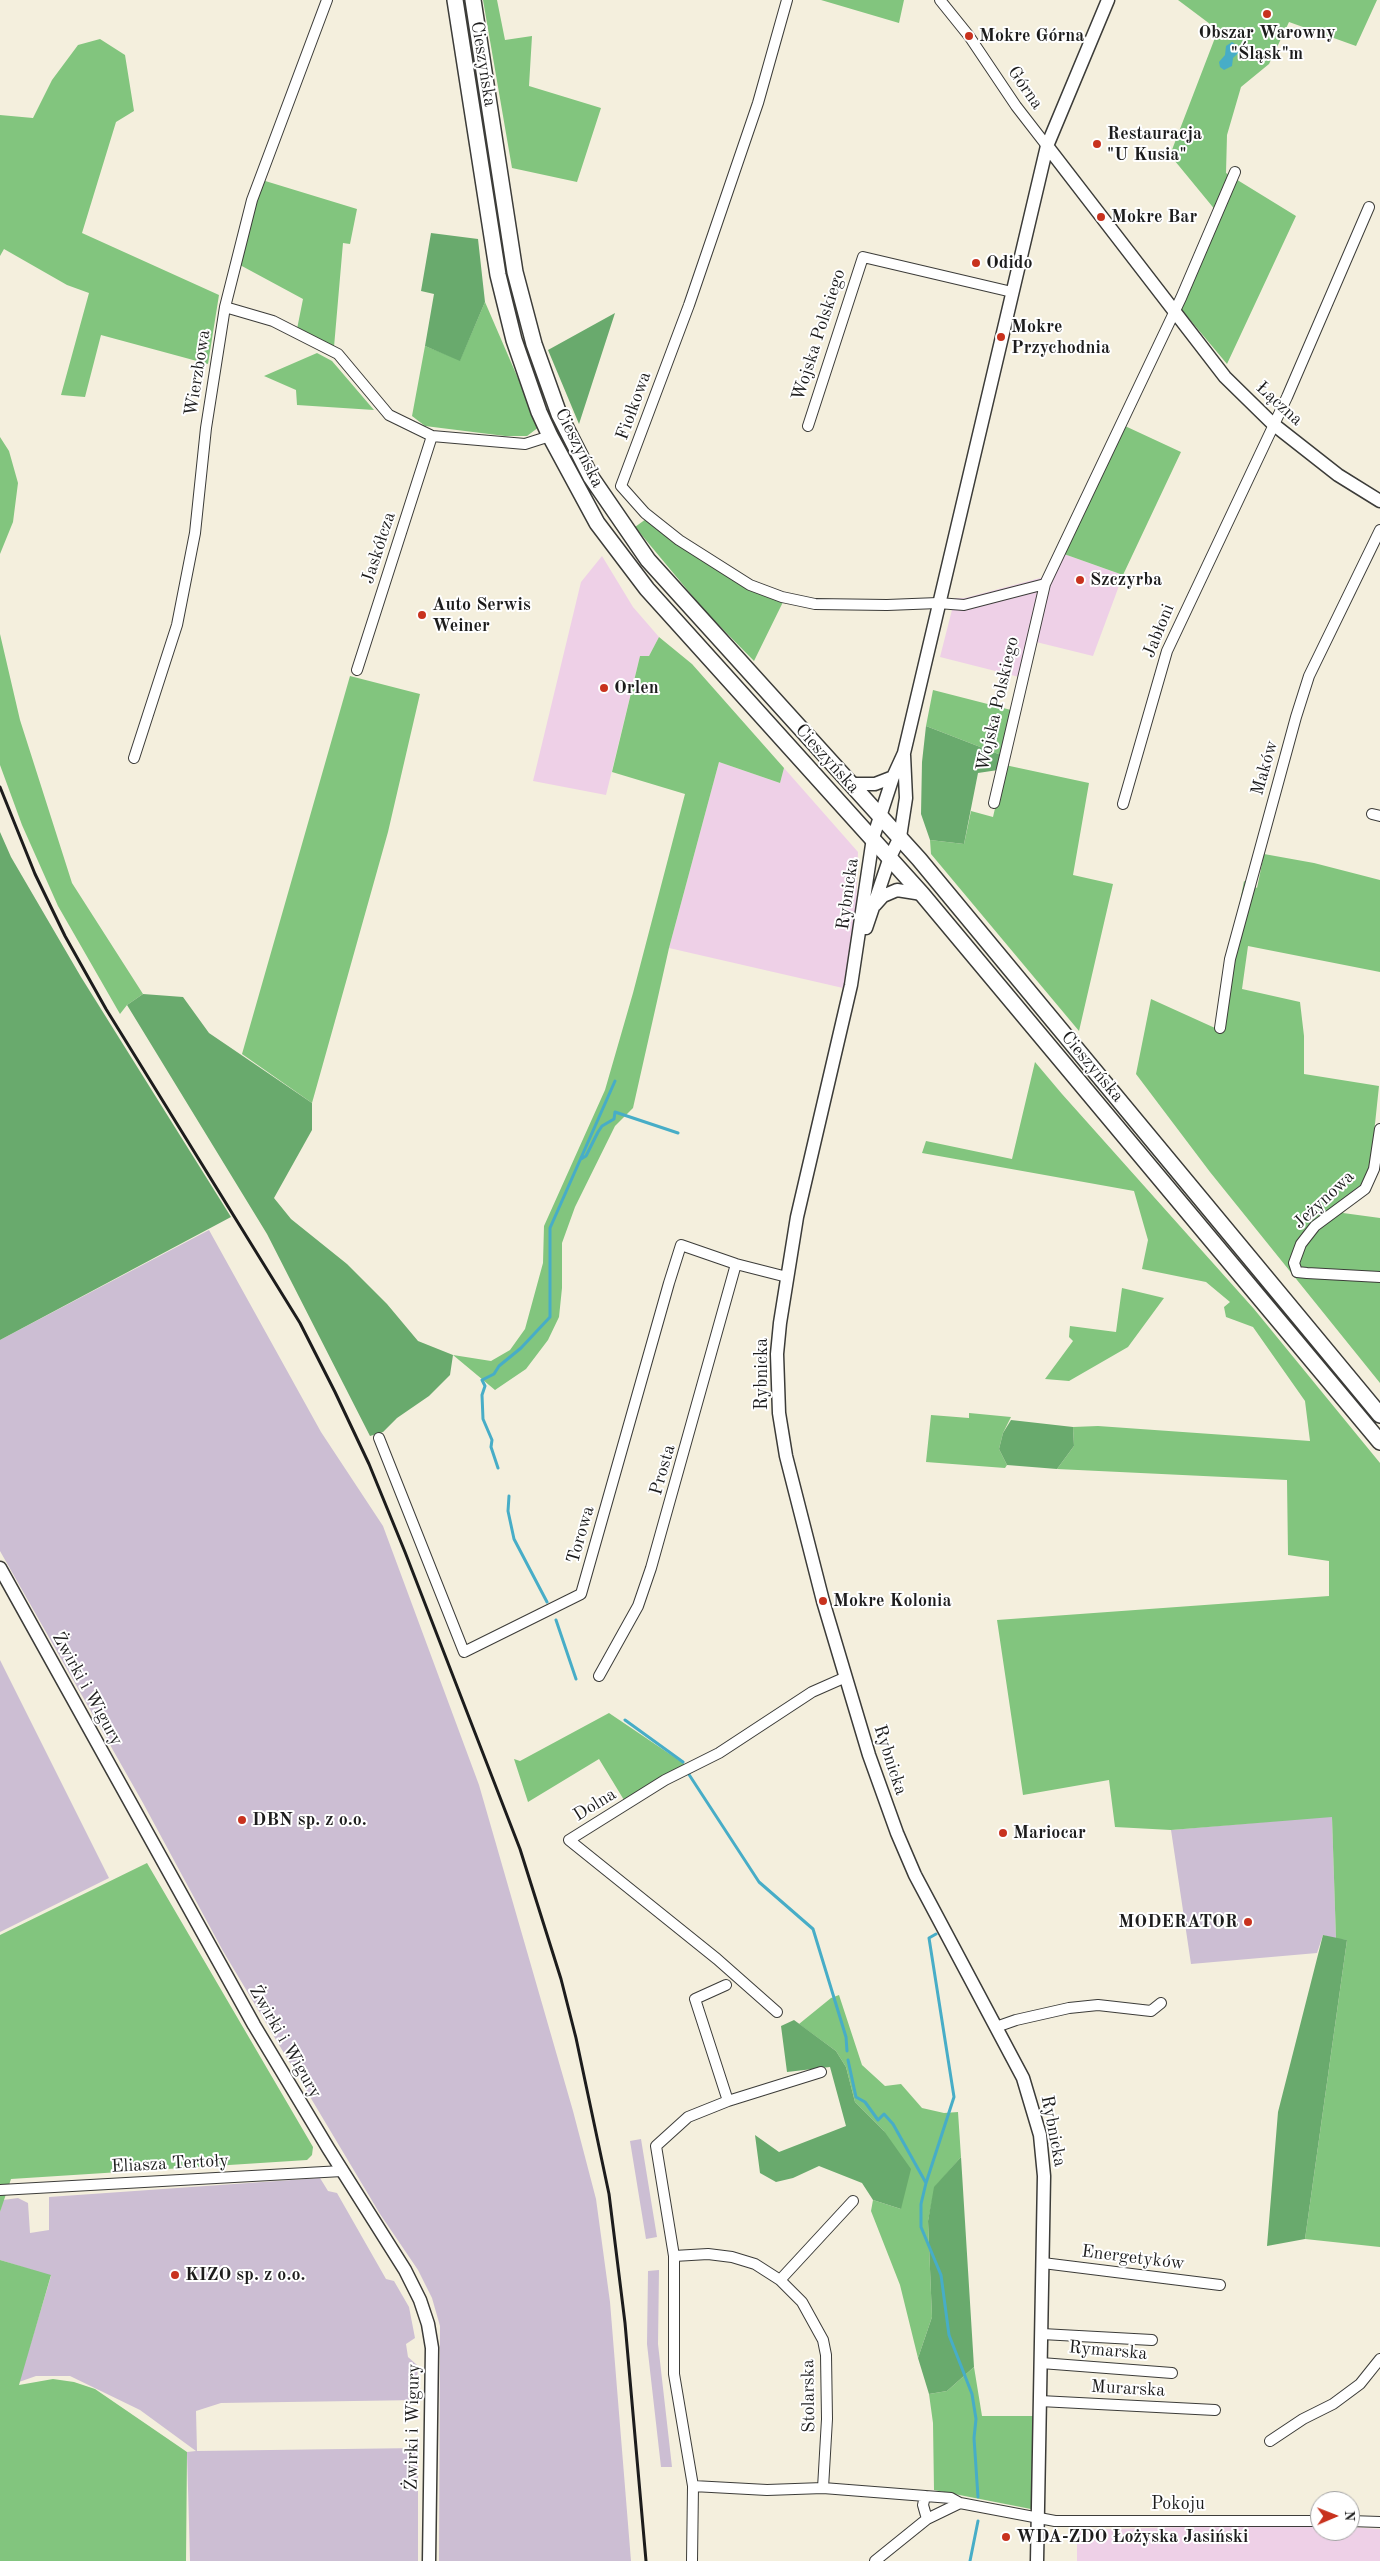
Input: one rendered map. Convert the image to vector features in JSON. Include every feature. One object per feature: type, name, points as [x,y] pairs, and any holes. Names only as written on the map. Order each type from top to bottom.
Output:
[{"type":"main road","name":"Cieszyńska","points":[[455,0],[498,275],[514,340],[539,412],[597,522],[640,581],[922,894],[1380,1442]]},
{"type":"main road","name":"Cieszyńska","points":[[473,0],[515,272],[534,344],[559,414],[591,477],[648,560],[900,837],[1380,1415]]},
{"type":"street","name":"Wierzbowa","points":[[134,758],[179,616],[195,533],[206,428],[225,307],[252,200],[327,0]]},
{"type":"street","name":"Fiołkowa","points":[[787,0],[758,103],[689,305],[621,486],[645,513],[679,540],[750,585],[782,597],[815,604],[887,605],[938,603]]},
{"type":"street","name":"Górna","points":[[940,0],[969,36],[1047,146]]},
{"type":"street","points":[[873,838],[893,777],[904,753],[1047,146],[1108,0]]},
{"type":"street","name":"Łączna","points":[[1047,146],[1225,377],[1273,424],[1338,475],[1380,502]]},
{"type":"street","points":[[1174,313],[1235,172]]},
{"type":"street","name":"Jabłoni","points":[[1123,804],[1167,651],[1273,424],[1369,207]]},
{"type":"street","name":"Wojska Polskiego","points":[[808,426],[863,257],[1012,292]]},
{"type":"street","points":[[225,307],[273,321],[338,354],[389,415],[432,436],[525,444],[550,436]]},
{"type":"street","name":"Wojska Polskiego","points":[[994,803],[1045,584],[1174,313]]},
{"type":"street","name":"Jaskółcza","points":[[357,670],[432,436]]},
{"type":"street","name":"Maków","points":[[1220,1028],[1230,959],[1309,676],[1380,530]]},
{"type":"street","points":[[938,603],[964,605],[1045,584]]},
{"type":"street","points":[[890,857],[900,837],[906,798],[904,753]]},
{"type":"street","points":[[850,784],[876,784],[893,777]]},
{"type":"street","name":"Rybnicka","points":[[873,838],[857,954],[797,1217],[787,1277],[777,1354],[777,1387],[781,1433],[806,1537],[846,1677],[869,1755],[900,1841],[940,1923],[1023,2078],[1040,2135],[1044,2176],[1037,2561]]},
{"type":"street","name":"Rybnicka","points":[[857,954],[890,857]]},
{"type":"street","points":[[875,905],[883,896],[897,890],[922,894]]},
{"type":"street","name":"Jeżynowa","points":[[1380,1129],[1374,1169],[1364,1189],[1315,1226],[1301,1244],[1294,1263],[1297,1272],[1307,1274],[1380,1277]]},
{"type":"street","name":"Torowa","points":[[379,1438],[464,1652],[581,1594],[668,1283],[681,1245],[736,1264],[787,1277]]},
{"type":"street","name":"Prosta","points":[[599,1676],[638,1606],[652,1568],[736,1264]]},
{"type":"street","name":"Żwirki i Wigury","points":[[0,1568],[254,2025],[342,2171],[405,2270],[420,2300],[428,2324],[432,2348],[429,2561]]},
{"type":"street","name":"Dolna","points":[[777,2012],[717,1959],[569,1840],[665,1780],[719,1753],[812,1692],[846,1677]]},
{"type":"street","points":[[726,1985],[695,1999],[728,2101]]},
{"type":"street","points":[[996,2027],[1016,2020],[1069,2008],[1098,2005],[1151,2010],[1161,2003]]},
{"type":"street","points":[[692,2561],[693,2486],[674,2374],[674,2256],[656,2146],[688,2117],[728,2101],[821,2072]]},
{"type":"street","name":"Eliasza Tertoły","points":[[0,2190],[342,2171]]},
{"type":"street","points":[[780,2280],[853,2201]]},
{"type":"street","name":"Stolarska","points":[[674,2256],[708,2254],[755,2264],[780,2280],[806,2309],[823,2340],[826,2355],[828,2419],[823,2488]]},
{"type":"street","name":"Energetyków","points":[[1043,2263],[1220,2285]]},
{"type":"street","points":[[1042,2334],[1152,2340]]},
{"type":"street","points":[[1270,2441],[1333,2404],[1360,2384],[1380,2359]]},
{"type":"street","name":"Rymarska","points":[[1041,2363],[1172,2373]]},
{"type":"street","name":"Murarska","points":[[1040,2401],[1215,2410]]},
{"type":"street","points":[[693,2486],[767,2490],[823,2488],[951,2498],[960,2503],[1038,2518]]},
{"type":"street","points":[[925,2496],[923,2505],[927,2519]]},
{"type":"street","points":[[875,2561],[927,2519],[960,2503]]},
{"type":"street","name":"Pokoju","points":[[1038,2518],[1055,2521],[1310,2520]]},
{"type":"street","points":[[1360,2521],[1380,2522]]},
{"type":"shaded area","points":[[1064,554],[1123,575],[1093,656],[1028,640],[1019,677],[940,657],[955,598],[965,598],[1044,577]]},
{"type":"shaded area","points":[[602,556],[633,607],[659,637],[649,656],[640,656],[606,795],[533,781],[581,582]]},
{"type":"shaded area","points":[[719,762],[780,783],[784,768],[858,852],[856,916],[843,988],[669,948]]},
{"type":"shaded area","points":[[209,1230],[321,1432],[383,1526],[479,1785],[573,2111],[596,2199],[610,2302],[631,2561],[439,2561],[440,2326],[432,2298],[418,2270],[380,2214],[223,1951],[143,1803],[0,1551],[0,1340]]},
{"type":"shaded area","points":[[0,1660],[109,1878],[0,1932]]},
{"type":"shaded area","points":[[1332,1816],[1336,1939],[1323,1935],[1317,1953],[1191,1964],[1171,1830]]},
{"type":"shaded area","points":[[641,2139],[657,2237],[646,2239],[630,2141]]},
{"type":"shaded area","points":[[320,2178],[328,2191],[337,2193],[386,2279],[394,2281],[409,2307],[415,2338],[406,2344],[408,2357],[417,2365],[420,2400],[221,2403],[196,2411],[197,2451],[418,2448],[418,2561],[190,2561],[187,2452],[196,2451],[140,2410],[70,2376],[36,2376],[19,2382],[51,2276],[0,2260],[0,2212],[3,2200],[18,2198],[28,2203],[30,2233],[49,2230],[49,2197]]},
{"type":"shaded area","points":[[659,2270],[658,2344],[672,2467],[661,2467],[647,2344],[648,2271]]},
{"type":"shaded area","points":[[1292,2524],[1310,2525],[1310,2541],[1360,2541],[1360,2528],[1380,2529],[1380,2561],[1077,2561],[1077,2530]]},
{"type":"green space","points":[[483,0],[497,0],[505,40],[532,36],[529,86],[601,108],[577,182],[512,168]]},
{"type":"green space","points":[[821,0],[904,0],[899,23]]},
{"type":"green space","points":[[1178,0],[1377,0],[1356,46],[1289,22],[1269,64],[1241,87],[1227,135],[1226,173],[1296,216],[1227,364],[1181,309],[1221,217],[1170,155],[1218,30]]},
{"type":"green space","points":[[100,39],[125,55],[134,111],[116,122],[82,233],[219,295],[208,364],[101,335],[85,397],[61,395],[89,293],[67,285],[4,249],[0,256],[0,115],[33,118],[52,80],[78,45]]},
{"type":"green space","points":[[262,180],[357,209],[350,244],[343,243],[334,347],[297,329],[303,299],[240,265]]},
{"type":"green space","points":[[431,233],[478,239],[485,302],[460,361],[425,346],[434,294],[421,291]]},
{"type":"green space","points":[[485,302],[539,427],[527,436],[505,436],[425,426],[412,416],[425,346],[460,360]]},
{"type":"green space","points":[[615,313],[579,424],[548,350]]},
{"type":"green space","points":[[317,353],[332,361],[374,410],[297,405],[296,390],[264,376]]},
{"type":"green space","points":[[1125,426],[1181,452],[1123,575],[1064,554]]},
{"type":"green space","points":[[0,437],[9,451],[18,483],[13,522],[0,554]]},
{"type":"green space","points":[[646,519],[783,602],[754,661],[704,610],[635,527]]},
{"type":"green space","points":[[0,634],[20,720],[72,883],[143,994],[127,1005],[120,1014],[58,906],[22,825],[0,765]]},
{"type":"green space","points":[[659,637],[692,664],[784,768],[780,783],[719,762],[669,948],[633,1108],[615,1126],[575,1207],[562,1243],[562,1288],[559,1317],[548,1340],[526,1369],[495,1390],[453,1355],[491,1361],[510,1350],[525,1329],[543,1263],[544,1226],[605,1090],[633,993],[685,794],[612,772],[640,656],[649,656]]},
{"type":"green space","points":[[350,676],[420,694],[388,832],[312,1103],[242,1054]]},
{"type":"green space","points":[[933,690],[1011,710],[1001,755],[926,726]]},
{"type":"green space","points":[[926,726],[1001,755],[998,770],[978,773],[964,844],[930,840],[921,814],[922,762]]},
{"type":"green space","points":[[1005,765],[1089,783],[1073,875],[1113,884],[1079,1031],[931,854],[930,840],[964,844],[971,811],[993,817]]},
{"type":"green space","points":[[0,832],[11,857],[81,977],[231,1217],[0,1340]]},
{"type":"green space","points":[[1264,854],[1314,863],[1380,880],[1380,972],[1248,946],[1242,989],[1300,1002],[1304,1036],[1304,1074],[1379,1086],[1370,1171],[1343,1213],[1380,1218],[1380,1383],[1210,1172],[1136,1074],[1151,999],[1215,1028],[1244,881],[1257,888]]},
{"type":"green space","points":[[143,994],[183,997],[209,1033],[312,1103],[312,1130],[274,1198],[291,1219],[347,1264],[387,1304],[418,1341],[453,1355],[450,1375],[429,1396],[397,1418],[383,1432],[370,1436],[267,1234],[127,1005]]},
{"type":"green space","points":[[1035,1062],[1254,1309],[1380,1463],[1380,2247],[1305,2239],[1347,1940],[1336,1939],[1332,1817],[1171,1830],[1115,1827],[1109,1780],[1023,1795],[997,1620],[1329,1596],[1329,1561],[1288,1555],[1287,1480],[1057,1469],[1074,1446],[1073,1427],[1098,1426],[1310,1441],[1305,1401],[1253,1327],[1226,1317],[1224,1307],[1230,1302],[1206,1282],[1142,1269],[1148,1240],[1134,1191],[922,1153],[926,1141],[1012,1159]]},
{"type":"green space","points":[[1122,1288],[1164,1298],[1128,1347],[1069,1381],[1045,1379],[1073,1341],[1069,1337],[1070,1326],[1116,1332]]},
{"type":"green space","points":[[969,1413],[1011,1417],[1003,1433],[999,1449],[1007,1465],[1005,1468],[926,1462],[931,1415],[969,1418]]},
{"type":"green space","points":[[1011,1420],[1073,1427],[1074,1446],[1057,1469],[1007,1465],[999,1449],[1003,1433]]},
{"type":"green space","points":[[609,1713],[686,1765],[624,1800],[599,1759],[528,1802],[514,1759],[520,1761]]},
{"type":"green space","points":[[147,1863],[313,2147],[312,2155],[307,2160],[11,2179],[0,2212],[0,1935]]},
{"type":"green space","points":[[1323,1935],[1347,1940],[1305,2239],[1267,2246],[1278,2112]]},
{"type":"green space","points":[[839,1995],[862,2065],[885,2086],[901,2084],[922,2108],[944,2113],[958,2112],[961,2157],[935,2187],[928,2221],[932,2317],[918,2358],[900,2285],[871,2211],[873,2200],[901,2209],[884,2131],[855,2102],[846,2067],[836,2051],[799,2024],[831,1998]]},
{"type":"green space","points":[[794,2020],[836,2051],[846,2067],[855,2102],[884,2131],[911,2169],[901,2209],[873,2200],[862,2183],[819,2166],[793,2178],[776,2182],[760,2173],[755,2135],[779,2152],[846,2126],[830,2067],[787,2072],[781,2026]]},
{"type":"green space","points":[[961,2157],[974,2367],[947,2391],[929,2394],[918,2358],[932,2317],[928,2221],[934,2187]]},
{"type":"green space","points":[[0,2260],[51,2275],[19,2385],[53,2379],[74,2382],[95,2389],[187,2452],[186,2561],[0,2561]]},
{"type":"green space","points":[[974,2367],[982,2416],[1034,2416],[1036,2510],[934,2490],[933,2423],[929,2394],[947,2391]]},
{"type":"water","points":[[1232,42],[1239,47],[1240,51],[1233,58],[1232,66],[1224,70],[1220,67],[1219,62],[1225,55],[1226,46]]},
{"type":"waterway","points":[[498,1468],[491,1447],[492,1440],[483,1419],[482,1395],[485,1386],[482,1380],[494,1374],[499,1366],[521,1348],[550,1317],[550,1228],[615,1081]]},
{"type":"waterway","points":[[581,1159],[586,1156],[602,1126],[614,1119],[615,1112],[678,1133]]},
{"type":"waterway","points":[[509,1496],[508,1511],[514,1539],[547,1602]]},
{"type":"waterway","points":[[556,1620],[576,1679]]},
{"type":"waterway","points":[[625,1720],[683,1762]]},
{"type":"waterway","points":[[688,1773],[759,1882],[813,1929],[846,2037],[847,2051]]},
{"type":"waterway","points":[[936,1934],[929,1938],[954,2097],[926,2183],[921,2204],[921,2227],[941,2275],[949,2335],[972,2394],[976,2419],[974,2438],[978,2497]]},
{"type":"waterway","points":[[848,2060],[856,2097],[865,2102],[878,2120],[884,2114],[893,2124],[926,2183]]},
{"type":"waterway","points":[[970,2561],[978,2521]]},
{"type":"railway","points":[[0,787],[35,874],[65,936],[106,1009],[300,1323],[335,1392],[369,1464],[405,1552],[520,1849],[561,1979],[576,2038],[609,2194],[625,2323],[646,2561]]},
{"type":"place","name":"Obszar Warowny \"Śląsk\"m","points":[[1267,14]]},
{"type":"place","name":"Mokre Górna","points":[[969,36]]},
{"type":"place","name":"Restauracja \"U Kusia\"","points":[[1097,144]]},
{"type":"place","name":"Mokre Bar","points":[[1101,217]]},
{"type":"place","name":"Odido","points":[[976,263]]},
{"type":"place","name":"Mokre Przychodnia","points":[[1001,337]]},
{"type":"place","name":"Szczyrba","points":[[1080,580]]},
{"type":"place","name":"Auto Serwis Weiner","points":[[422,615]]},
{"type":"place","name":"Orlen","points":[[604,688]]},
{"type":"place","name":"Mokre Kolonia","points":[[823,1601]]},
{"type":"place","name":"DBN sp. z o.o.","points":[[242,1820]]},
{"type":"place","name":"Mariocar","points":[[1003,1833]]},
{"type":"place","name":"MODERATOR","points":[[1248,1922]]},
{"type":"place","name":"KIZO sp. z o.o.","points":[[175,2275]]},
{"type":"place","name":"WDA-ZDO Łożyska Jasiński","points":[[1006,2537]]}]
